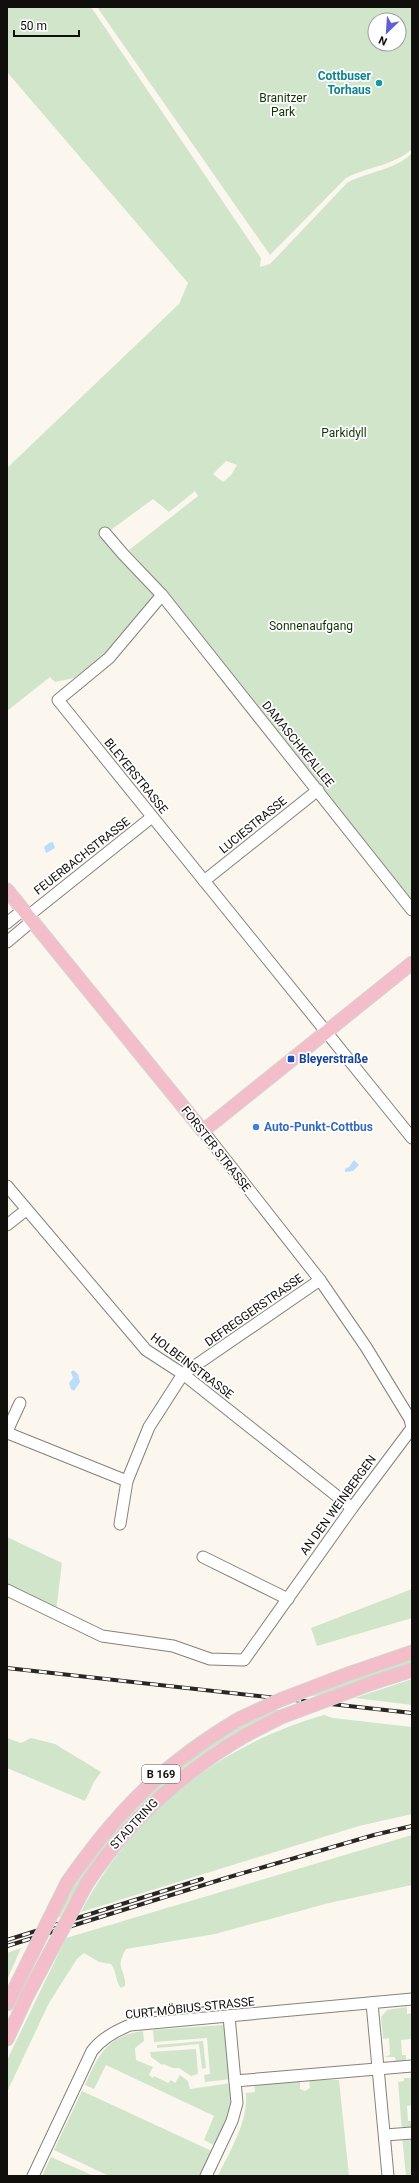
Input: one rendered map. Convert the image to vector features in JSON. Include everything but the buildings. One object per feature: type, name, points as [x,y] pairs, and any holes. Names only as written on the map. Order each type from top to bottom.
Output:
[{"type":"main road","name":"FORSTER STRASSE","points":[[7,890],[203,1131]]},
{"type":"main road","points":[[203,1131],[412,964]]},
{"type":"main road","name":"STADTRING","points":[[7,2004],[67,1883],[114,1820],[155,1779],[195,1747],[239,1719],[280,1700],[412,1652]]},
{"type":"main road","name":"STADTRING","points":[[7,2039],[63,1925],[86,1885],[123,1833],[162,1794],[202,1762],[246,1735],[288,1715],[375,1682],[412,1670]]},
{"type":"street","name":"DAMASCHKEALLEE","points":[[105,533],[162,594],[412,910]]},
{"type":"street","name":"BLEYERSTRASSE","points":[[162,594],[109,658],[58,700],[412,1138]]},
{"type":"street","name":"LUCIESTRASSE","points":[[204,881],[318,790]]},
{"type":"street","name":"FEUERBACHSTRASSE","points":[[7,942],[28,916],[152,817]]},
{"type":"street","name":"FEUERBACHSTRASSE","points":[[7,923],[28,916]]},
{"type":"street","name":"FORSTER STRASSE","points":[[203,1131],[320,1280],[366,1346],[411,1421]]},
{"type":"street","name":"HOLBEINSTRASSE","points":[[7,1186],[146,1350],[183,1374],[352,1508]]},
{"type":"street","points":[[7,1225],[26,1210]]},
{"type":"street","name":"DEFREGGERSTRASSE","points":[[120,1524],[127,1480],[149,1427],[183,1374],[320,1280]]},
{"type":"street","points":[[20,1403],[8,1429],[10,1434],[127,1480]]},
{"type":"street","name":"AN DEN WEINBERGEN","points":[[7,1590],[102,1636],[173,1646],[210,1659],[244,1660],[352,1508],[411,1421]]},
{"type":"street","points":[[203,1557],[288,1599]]},
{"type":"street","name":"CURT-MÖBIUS-STRASSE","points":[[33,2176],[88,2059],[101,2041],[118,2029],[130,2025],[412,1999]]},
{"type":"street","points":[[372,2003],[380,2069],[388,2176]]},
{"type":"street","points":[[206,2176],[235,2112],[235,2081],[229,2016]]},
{"type":"street","points":[[235,2081],[412,2066]]},
{"type":"street","points":[[385,2135],[412,2133]]},
{"type":"green space","points":[[7,7],[91,7],[261,258],[260,267],[270,264],[347,183],[390,167],[405,159],[412,153],[412,900],[166,591],[129,550],[198,496],[195,491],[169,512],[153,499],[104,535],[157,595],[106,654],[74,678],[55,682],[50,677],[7,711],[7,468],[179,304],[188,283],[7,72]],"holes":[[[226,461],[237,465],[231,475],[223,482],[213,474]]]},
{"type":"green space","name":"Branitzer Park","points":[[97,7],[412,7],[412,149],[397,159],[346,178],[270,255]]},
{"type":"green space","points":[[7,1537],[62,1563],[56,1611],[7,1589]]},
{"type":"green space","points":[[412,1589],[412,1618],[317,1646],[311,1628]]},
{"type":"green space","points":[[412,1659],[412,1663],[317,1696],[307,1695]]},
{"type":"green space","points":[[412,1679],[412,1705],[355,1698]]},
{"type":"green space","points":[[274,1709],[282,1711],[250,1724],[199,1756],[143,1804],[126,1821],[95,1859],[60,1917],[54,1918],[71,1890],[110,1837],[155,1788],[179,1767],[206,1747],[234,1729]]},
{"type":"green space","points":[[324,1715],[333,1718],[412,1727],[412,1814],[359,1826],[81,1912],[102,1877],[126,1844],[152,1815],[182,1788],[214,1765],[248,1745],[285,1728]]},
{"type":"green space","points":[[7,1738],[21,1743],[31,1738],[55,1744],[101,1772],[94,1782],[85,1801],[7,1768]]},
{"type":"green space","points":[[412,1835],[412,1885],[329,1903],[215,1934],[126,1949],[121,1961],[121,1969],[125,1980],[125,1986],[121,1988],[111,1964],[99,1962],[84,1953],[77,1959],[49,2003],[7,2092],[7,2060],[66,1938]]},
{"type":"green space","points":[[21,1948],[7,1980],[7,1953]]},
{"type":"green space","points":[[407,2007],[407,2014],[412,2013],[412,2039],[401,2040],[402,2055],[406,2055],[406,2064],[396,2065],[395,2057],[384,2057],[390,2055],[389,2038],[383,2039],[381,2017],[387,2010]]},
{"type":"green space","points":[[226,2026],[231,2079],[205,2082],[204,2075],[210,2074],[207,2038],[154,2042],[153,2030]]},
{"type":"green space","points":[[143,2031],[144,2041],[135,2048],[136,2060],[153,2067],[149,2075],[153,2078],[154,2076],[168,2083],[171,2080],[175,2083],[180,2075],[188,2081],[190,2089],[231,2083],[231,2108],[216,2146],[204,2140],[214,2116],[106,2065],[94,2089],[85,2085],[95,2064],[106,2048],[121,2037],[131,2033]]},
{"type":"green space","points":[[203,2041],[206,2068],[202,2069],[199,2044],[157,2048],[157,2045]]},
{"type":"green space","points":[[196,2049],[198,2074],[191,2076],[179,2068],[162,2065],[151,2057],[150,2052]]},
{"type":"green space","points":[[404,2078],[412,2078],[412,2105],[407,2106],[408,2121],[412,2121],[412,2130],[402,2131],[398,2082],[404,2081]]},
{"type":"green space","points":[[300,2079],[300,2089],[305,2091],[310,2088],[309,2080],[339,2080],[349,2176],[218,2176],[241,2126],[246,2104],[246,2093],[255,2092],[254,2083]]},
{"type":"green space","points":[[82,2091],[214,2152],[202,2176],[109,2176],[54,2150]]},
{"type":"green space","points":[[412,2135],[412,2176],[406,2176],[402,2136]]},
{"type":"green space","points":[[51,2157],[94,2176],[42,2176]]},
{"type":"water","points":[[53,842],[55,848],[46,853],[44,847]]},
{"type":"water","points":[[354,1160],[359,1165],[353,1171],[345,1172],[345,1169],[349,1167]]},
{"type":"water","points":[[73,1370],[78,1374],[80,1382],[74,1391],[71,1389],[69,1383],[73,1378],[71,1372]]},
{"type":"railway","points":[[7,1668],[412,1713]]},
{"type":"railway","points":[[7,1946],[226,1878],[374,1835],[412,1826]]},
{"type":"railway","points":[[7,1940],[202,1879]]},
{"type":"place","name":"Cottbuser Torhaus","points":[[379,83]]},
{"type":"place","name":"Bleyerstraße","points":[[291,1059]]},
{"type":"place","name":"Auto-Punkt-Cottbus","points":[[256,1127]]},
{"type":"park label","name":"Parkidyll","points":[[344,433]]},
{"type":"park label","name":"Sonnenaufgang","points":[[311,626]]}]
